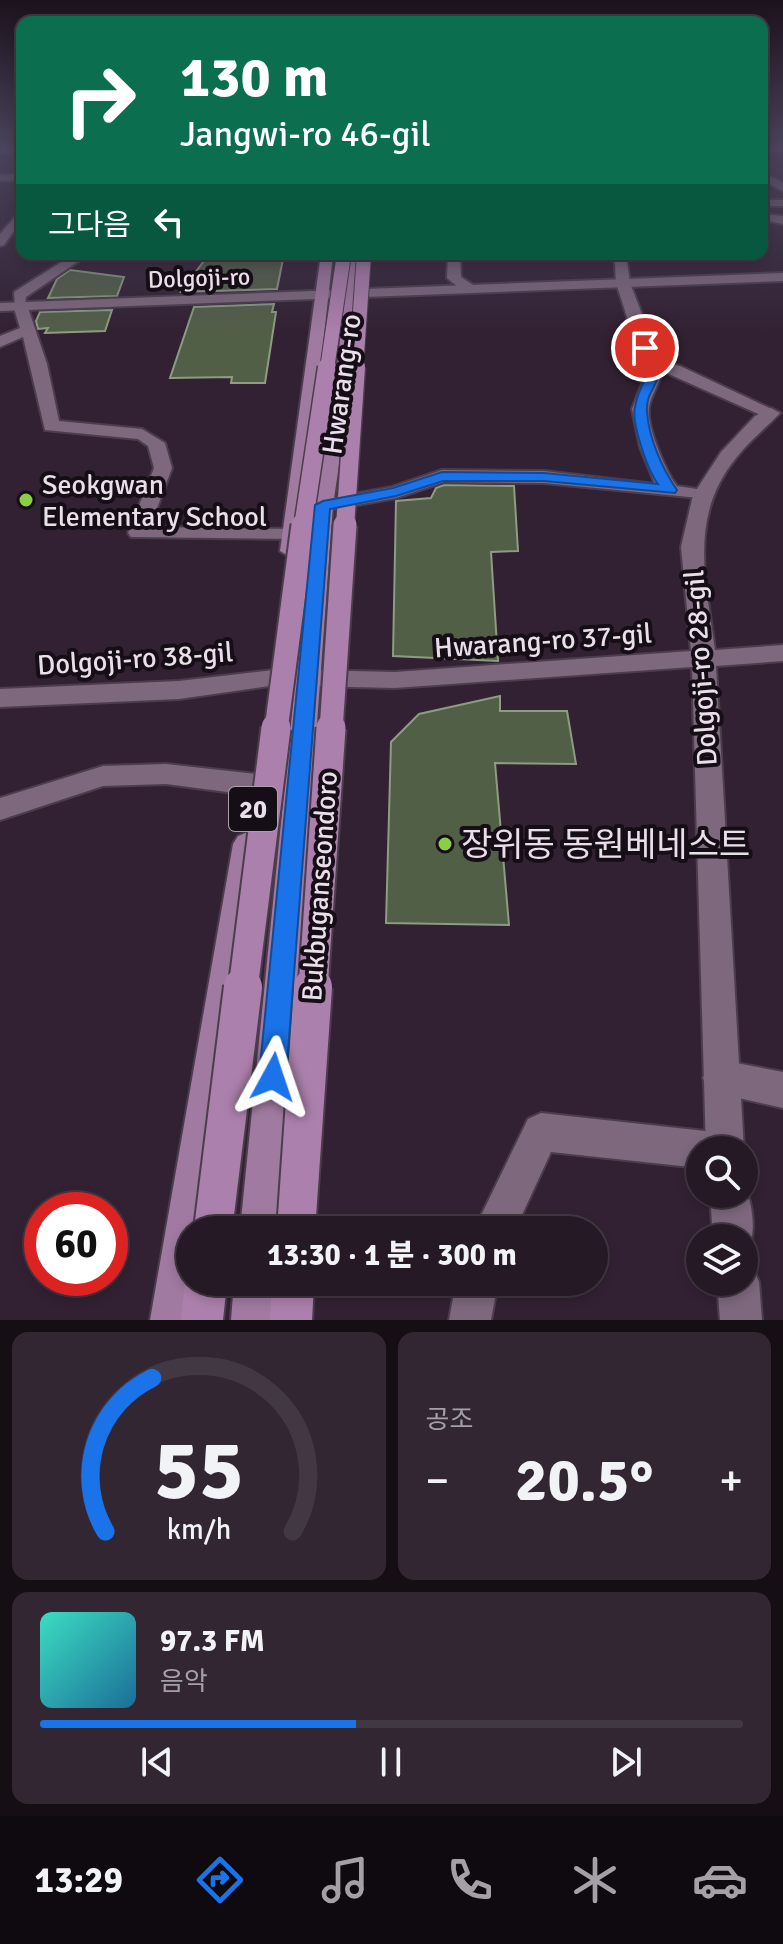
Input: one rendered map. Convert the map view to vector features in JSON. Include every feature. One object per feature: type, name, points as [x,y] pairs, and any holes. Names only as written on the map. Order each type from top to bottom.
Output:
[{"type":"highway","name":"Bukbuganseondoro","points":[[215,1216],[291,606],[345,260]]},
{"type":"highway","name":"Bukbuganseondoro","points":[[297,1216],[345,260]]},
{"type":"highway","points":[[202,1320],[205,1296]]},
{"type":"highway","points":[[291,1320],[292,1296]]},
{"type":"main road","name":"Hwarang-ro","points":[[171,1320],[274,678],[321,295],[344,260]]},
{"type":"main road","name":"Hwarang-ro","points":[[261,1216],[323,505],[342,392],[352,294],[345,260]]},
{"type":"main road","points":[[252,1320],[254,1296]]},
{"type":"street","points":[[0,242],[12,226]]},
{"type":"street","points":[[74,260],[19,295],[39,364],[51,426],[142,434],[156,443],[163,468],[138,533],[292,535]]},
{"type":"street","points":[[454,260],[454,278],[468,288]]},
{"type":"street","points":[[619,260],[623,283],[645,348],[654,364],[654,374],[640,409],[660,477],[670,490]]},
{"type":"street","name":"Dolgoji-ro","points":[[0,307],[783,277]]},
{"type":"street","points":[[0,342],[27,330]]},
{"type":"street","name":"Dolgoji-ro 28-gil","points":[[654,364],[674,369],[771,413],[727,456],[703,495],[691,547],[704,659],[724,1136]]},
{"type":"street","points":[[323,505],[396,492],[442,476],[544,477],[703,495]]},
{"type":"street","name":"Hwarang-ro 37-gil","points":[[307,678],[395,680],[783,653]]},
{"type":"street","name":"Dolgoji-ro 38-gil","points":[[0,698],[179,690],[274,678]]},
{"type":"street","points":[[0,809],[103,776],[166,774],[257,785]]},
{"type":"street","points":[[721,1078],[783,1090]]},
{"type":"street","points":[[501,1216],[541,1132],[686,1148]]},
{"type":"street","points":[[470,1320],[474,1296]]},
{"type":"street","points":[[739,1296],[741,1320]]},
{"type":"building","points":[[205,260],[283,260],[277,289],[181,292]]},
{"type":"building","points":[[70,270],[124,277],[117,296],[48,298],[57,279]]},
{"type":"building","points":[[274,304],[272,312],[276,312],[265,383],[231,383],[232,377],[170,378],[194,307]]},
{"type":"building","points":[[112,310],[105,331],[45,333],[48,328],[38,329],[36,321],[40,312]]},
{"type":"building","points":[[444,485],[514,486],[518,551],[491,552],[498,661],[393,656],[396,501],[431,498],[436,488]]},
{"type":"building","name":"장위동 동원베네스트","points":[[500,696],[500,711],[567,711],[576,764],[495,763],[509,925],[386,923],[391,742],[419,714]]},
{"type":"place","name":"Seokgwan Elementary School","points":[[26,500]]},
{"type":"place","name":"장위동 동원베네스트","points":[[445,844]]},
{"type":"route","points":[[273,1077],[323,505],[396,492],[442,476],[544,477],[670,490],[660,477],[640,409],[654,374],[654,364],[645,348]]}]
